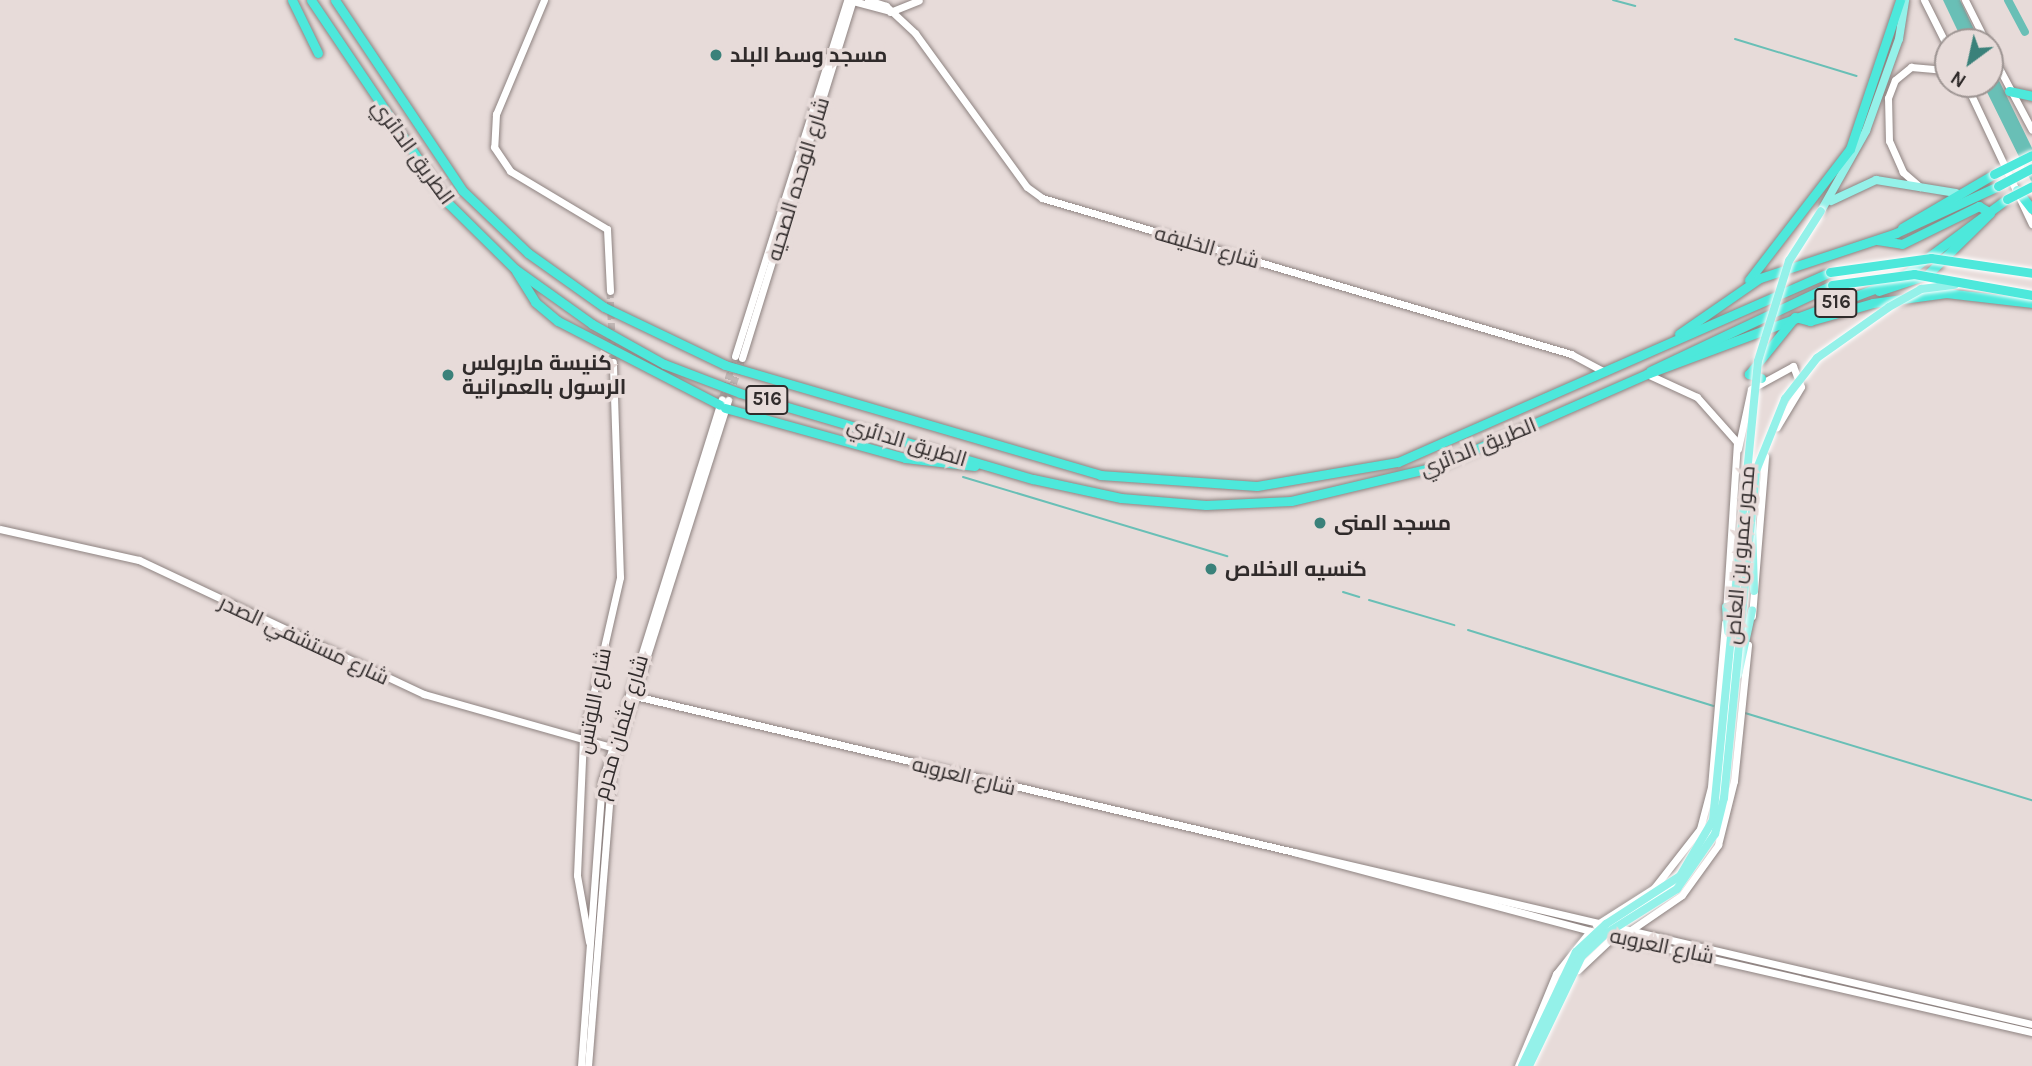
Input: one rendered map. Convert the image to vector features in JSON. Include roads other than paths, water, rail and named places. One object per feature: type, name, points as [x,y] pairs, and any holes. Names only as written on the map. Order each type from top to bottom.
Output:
[{"type":"highway","points":[[292,0],[318,54]]},
{"type":"highway","name":"الطريق الدائري","points":[[311,0],[428,179],[515,269],[592,324],[687,374],[985,466],[1078,491],[1163,503],[1271,502],[1376,485],[1397,479],[1647,374],[1874,290],[1918,268],[1989,211],[2032,186]]},
{"type":"highway","name":"الطريق الدائري","points":[[335,0],[429,149],[493,222],[588,297],[688,350],[1027,457],[1110,477],[1257,486],[1381,466],[1398,462],[1605,372],[1673,338],[1830,272],[1931,258],[2032,273]]},
{"type":"highway","points":[[1739,289],[1846,158],[1902,0]]},
{"type":"highway","points":[[2009,91],[2032,96]]},
{"type":"highway","points":[[1896,233],[1956,193],[2032,155]]},
{"type":"highway","name":"الطريق الدائري","points":[[1673,338],[1739,289],[1896,233],[2032,168]]},
{"type":"highway","points":[[2017,190],[2032,209]]},
{"type":"highway","points":[[1877,240],[1906,243],[1979,206],[1989,211]]},
{"type":"highway","points":[[515,269],[535,302],[558,320],[724,403],[905,458],[985,466]]},
{"type":"highway","name":"الطريق الدائري","points":[[1647,374],[1674,354],[1832,285],[1914,274],[2032,295]]},
{"type":"highway","points":[[1762,379],[1749,374],[1795,317],[1810,321],[1873,303],[1946,293],[2032,303]]},
{"type":"main road","name":"محور عمرو بن العاص","points":[[1531,1066],[1582,956],[1606,933],[1677,889],[1710,845],[1724,798],[1761,348],[1789,261],[1866,131],[1899,39],[1902,0]]},
{"type":"main road","points":[[1821,211],[1852,186],[1876,180],[1934,192],[1956,193]]},
{"type":"main road","name":"محور عمرو بن العاص","points":[[1520,1066],[1576,952],[1606,924],[1673,883],[1704,842],[1718,796],[1751,519],[1768,432],[1817,358],[1922,289],[2009,289]]},
{"type":"main road","points":[[1751,519],[1754,592]]},
{"type":"main road","points":[[1727,607],[1732,676]]},
{"type":"main road","points":[[1732,676],[1752,611]]},
{"type":"street","points":[[544,0],[496,114],[493,144],[510,171],[607,229],[610,292]]},
{"type":"street","name":"شارع الخليفه","points":[[851,0],[888,11]]},
{"type":"street","name":"شارع الوحده الصحيه","points":[[738,357],[851,0]]},
{"type":"street","name":"شارع الخليفه","points":[[868,0],[888,11],[915,33],[1027,187],[1042,198],[1571,354],[1605,372]]},
{"type":"street","points":[[888,11],[919,0]]},
{"type":"street","points":[[1924,0],[1938,28]]},
{"type":"street","points":[[1965,0],[1979,28]]},
{"type":"street","points":[[1934,66],[1925,64],[1905,71],[1892,86],[1885,110],[1899,166],[1934,192]]},
{"type":"street","points":[[2004,80],[2032,130]]},
{"type":"street","points":[[1973,98],[2032,224]]},
{"type":"street","name":"شارع اللوتس","points":[[592,945],[577,876],[583,739],[620,577],[613,362]]},
{"type":"street","points":[[1520,1066],[1556,974],[1590,930],[1616,911],[1654,888],[1703,820],[1727,607],[1738,449],[1749,396],[1762,379],[1792,366],[1801,383],[1761,471],[1754,592],[1723,834],[1691,886],[1630,929],[1618,924],[1616,911]]},
{"type":"street","points":[[1647,374],[1697,397],[1738,449]]},
{"type":"street","name":"شارع عثمان محرم","points":[[581,1066],[608,783],[724,403]]},
{"type":"street","name":"شارع عثمان محرم","points":[[588,1066],[596,818],[611,747],[724,403]]},
{"type":"street","name":"شارع مستشفي الصدر","points":[[0,529],[139,560],[418,692],[611,747]]},
{"type":"street","name":"شارع العروبه","points":[[635,696],[1294,852],[1614,936],[1689,947],[2032,1024]]},
{"type":"street","name":"شارع العروبه","points":[[1590,930],[1630,929],[1689,947],[2032,1032]]},
{"type":"street","points":[[1590,930],[1603,943]]},
{"type":"street","points":[[1531,1066],[1574,977],[1603,943],[1614,936]]},
{"type":"water","points":[[1943,0],[1960,0],[1973,28],[1956,28]]},
{"type":"water","points":[[2004,91],[2032,148],[2032,183],[1990,98],[2004,98]]},
{"type":"waterway","points":[[1613,0],[1635,6]]},
{"type":"waterway","points":[[2008,0],[2025,32]]},
{"type":"waterway","points":[[1735,39],[1857,76]]},
{"type":"waterway","points":[[963,477],[1227,556]]},
{"type":"waterway","points":[[1343,592],[1359,597]]},
{"type":"waterway","points":[[1369,600],[1454,625]]},
{"type":"waterway","points":[[1468,630],[1713,706]]},
{"type":"waterway","points":[[1745,713],[2032,800]]},
{"type":"tunnel","points":[[610,291],[613,362]]},
{"type":"tunnel","points":[[722,399],[735,356]]},
{"type":"tunnel","points":[[730,393],[742,358]]},
{"type":"place","name":"مسجد وسط البلد","points":[[716,55]]},
{"type":"place","name":"كنيسة ماربولس الرسول بالعمرانية","points":[[448,375]]},
{"type":"place","name":"مسجد المنى","points":[[1320,523]]},
{"type":"place","name":"كنسيه الاخلاص","points":[[1211,569]]}]
